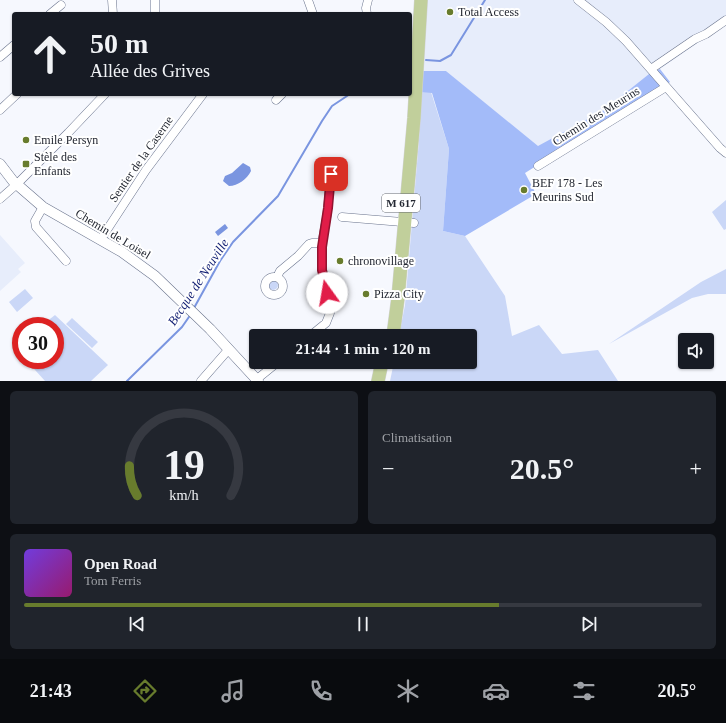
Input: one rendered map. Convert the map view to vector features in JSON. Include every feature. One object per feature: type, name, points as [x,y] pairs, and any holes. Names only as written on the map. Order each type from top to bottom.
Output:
[{"type":"main road","name":"M 617","points":[[412,94],[416,71],[421,0]]},
{"type":"main road","name":"M 617","points":[[394,329],[406,222],[408,118],[412,96]]},
{"type":"main road","name":"M 617","points":[[388,329],[406,222]]},
{"type":"main road","points":[[378,381],[381,369]]},
{"type":"main road","points":[[384,381],[387,369]]},
{"type":"street","points":[[112,0],[113,12]]},
{"type":"street","points":[[155,0],[155,12]]},
{"type":"street","points":[[308,0],[312,12]]},
{"type":"street","points":[[578,0],[623,38],[720,148],[726,152]]},
{"type":"street","points":[[52,12],[61,5]]},
{"type":"street","points":[[651,69],[726,20]]},
{"type":"street","points":[[0,57],[12,47]]},
{"type":"street","name":"Chemin des Meurins","points":[[538,166],[666,87]]},
{"type":"street","points":[[0,110],[15,96]]},
{"type":"street","points":[[0,199],[17,184],[103,96]]},
{"type":"street","name":"Sentier de la Caserne","points":[[101,239],[146,170],[202,96]]},
{"type":"street","name":"Chemin de Loisel","points":[[0,164],[17,184],[43,207],[101,239],[146,268],[199,318],[257,380]]},
{"type":"street","points":[[319,329],[326,323],[330,313],[330,305],[322,270],[322,243],[328,208],[331,174]]},
{"type":"street","points":[[43,207],[35,221],[36,227],[66,261]]},
{"type":"street","points":[[342,217],[406,222]]},
{"type":"street","points":[[277,278],[280,271],[298,256],[309,244],[322,243]]},
{"type":"street","points":[[201,381],[229,349]]},
{"type":"street","points":[[257,380],[270,369]]},
{"type":"shaded area","points":[[424,0],[726,0],[726,23],[660,69],[649,74],[604,110],[538,147],[446,71],[421,71]]},
{"type":"shaded area","points":[[660,69],[670,82],[525,173],[536,194],[465,236],[443,231],[449,149],[432,93],[421,92],[421,71],[446,71],[538,146],[604,110],[649,74]]},
{"type":"shaded area","points":[[421,92],[431,92],[449,149],[443,231],[465,236],[505,296],[512,336],[539,325],[562,354],[598,350],[618,381],[390,381],[393,369],[477,369],[477,329],[400,329],[405,305],[419,140]]},
{"type":"shaded area","points":[[243,163],[250,167],[251,171],[245,179],[239,183],[229,186],[223,181],[225,176],[232,173]]},
{"type":"shaded area","points":[[726,200],[726,229],[724,230],[712,212]]},
{"type":"shaded area","points":[[225,224],[228,228],[218,236],[215,232]]},
{"type":"shaded area","points":[[0,235],[25,263],[18,269],[21,272],[0,291]]},
{"type":"shaded area","points":[[726,269],[726,294],[708,294],[692,298],[609,344],[701,282]]},
{"type":"shaded area","points":[[271,280],[275,280],[277,281],[277,289],[271,290],[268,287],[268,283]]},
{"type":"shaded area","points":[[25,289],[33,298],[17,312],[9,302]]},
{"type":"shaded area","points":[[72,318],[98,342],[92,348],[66,324]]},
{"type":"shaded area","points":[[64,323],[108,365],[91,381],[45,381],[34,369],[64,369]]},
{"type":"waterway","name":"Becque de Neuville","points":[[426,60],[440,61],[451,55],[485,0]]},
{"type":"waterway","name":"Becque de Neuville","points":[[194,308],[220,261],[233,242],[278,196],[332,106],[347,96]]},
{"type":"waterway","name":"Becque de Neuville","points":[[127,381],[182,327],[191,314]]},
{"type":"place","name":"Total Access","points":[[450,12]]},
{"type":"place","name":"Emile Persyn","points":[[26,140]]},
{"type":"place","name":"Stèle des Enfants","points":[[26,164]]},
{"type":"place","name":"BEF 178 - Les Meurins Sud","points":[[524,190]]},
{"type":"place","name":"chronovillage","points":[[340,261]]},
{"type":"place","name":"Pizza City","points":[[366,294]]},
{"type":"route","points":[[327,293],[321,260],[331,174]]}]
